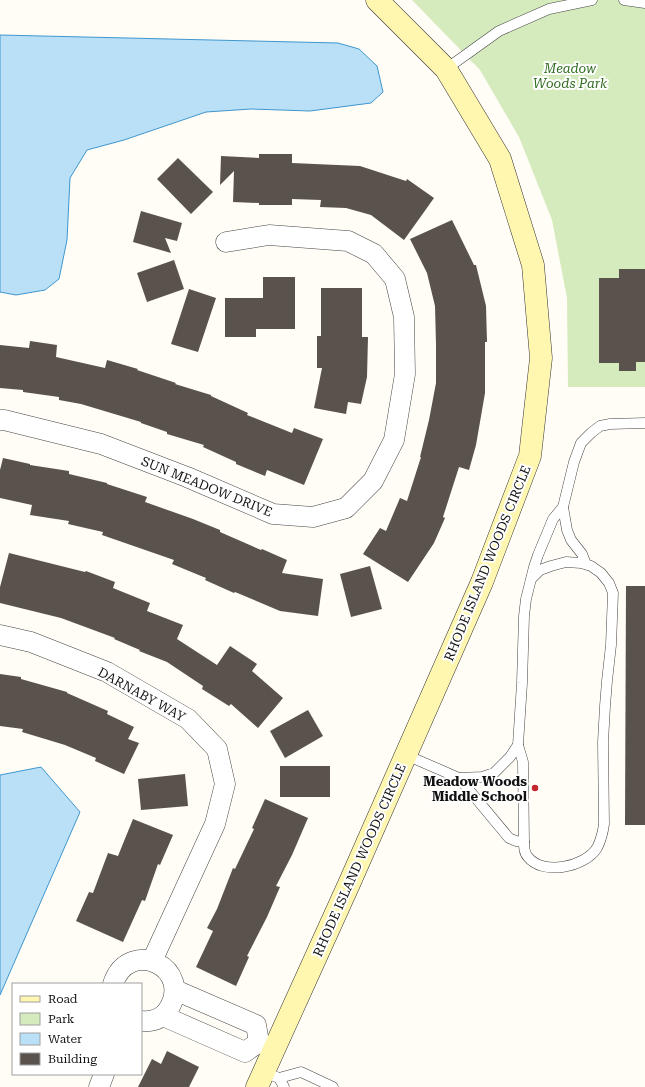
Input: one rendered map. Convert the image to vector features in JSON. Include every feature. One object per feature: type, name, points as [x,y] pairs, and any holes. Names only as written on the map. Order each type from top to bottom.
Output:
[{"type":"street","name":"RHODE ISLAND WOODS CIRCLE","points":[[271,1081],[267,1045],[352,877],[482,582],[530,456],[541,358],[533,265],[500,159],[446,69],[376,0]]},
{"type":"street","name":"SUN MEADOW DRIVE","points":[[0,420],[101,444],[187,477],[273,514],[313,517],[346,508],[373,480],[394,440],[405,374],[404,318],[395,278],[374,254],[348,241],[269,235],[226,242]]},
{"type":"street","name":"DARNABY WAY","points":[[0,636],[30,642],[107,672],[188,719],[217,749],[224,784],[215,824],[152,961]]},
{"type":"street","points":[[113,983],[117,974],[124,966],[137,960],[152,961],[162,965],[169,973],[174,982],[175,990],[172,1003],[163,1016],[148,1022],[142,1021]]},
{"type":"street","points":[[163,1016],[245,1052],[267,1045],[256,1025],[175,990]]},
{"type":"street","points":[[99,1087],[104,1075]]},
{"type":"lane","points":[[446,69],[499,31],[549,9],[592,0]]},
{"type":"lane","points":[[624,0],[643,2]]},
{"type":"lane","points":[[586,564],[582,554],[571,540],[567,530],[563,507],[574,462],[581,444],[600,426],[610,424],[645,423]]},
{"type":"lane","points":[[532,578],[540,570],[550,566],[566,562],[586,564],[600,573],[609,583],[613,593],[612,645],[605,706],[604,824],[602,836],[596,849],[587,858],[568,866],[540,866],[528,857],[524,850],[523,762],[518,745],[526,599],[538,556],[553,519],[563,507]]},
{"type":"lane","points":[[406,755],[459,778],[482,777],[494,773],[510,757],[518,745]]},
{"type":"lane","points":[[459,778],[509,838],[524,842]]},
{"type":"lane","points":[[271,1081],[301,1072],[333,1087]]},
{"type":"green space","name":"Meadow Woods Park","points":[[412,0],[645,0],[645,387],[568,387],[567,298],[552,220],[519,137],[480,70]]},
{"type":"water","points":[[0,35],[338,43],[359,49],[377,66],[383,92],[371,103],[310,111],[251,109],[206,112],[124,140],[87,150],[70,178],[67,240],[59,279],[45,290],[16,295],[0,292]]},
{"type":"water","points":[[41,767],[80,812],[0,995],[0,775]]},
{"type":"building","points":[[259,154],[292,154],[292,163],[360,166],[406,181],[407,179],[434,198],[404,240],[371,215],[346,208],[320,207],[321,200],[292,199],[292,205],[259,205],[259,203],[233,202],[234,171],[220,185],[221,156],[259,158]]},
{"type":"building","points":[[178,158],[213,192],[191,214],[157,179]]},
{"type":"building","points":[[141,211],[182,223],[177,241],[165,238],[171,253],[133,242]]},
{"type":"building","points":[[452,220],[474,265],[476,265],[486,306],[487,342],[485,342],[485,393],[476,445],[469,470],[459,467],[443,517],[445,518],[434,543],[408,582],[363,554],[380,528],[386,531],[400,498],[407,501],[421,457],[436,383],[435,306],[427,273],[410,239]]},
{"type":"building","points":[[174,260],[184,289],[147,302],[137,273]]},
{"type":"building","points":[[619,269],[645,269],[645,362],[636,362],[636,371],[619,371],[619,363],[599,363],[599,278],[619,278]]},
{"type":"building","points":[[263,277],[295,277],[295,329],[256,329],[256,337],[225,337],[225,298],[263,298]]},
{"type":"building","points":[[321,288],[362,288],[362,337],[368,337],[367,377],[361,404],[348,402],[346,414],[314,408],[322,368],[317,368],[317,336],[321,336]]},
{"type":"building","points":[[189,289],[216,298],[198,352],[171,344]]},
{"type":"building","points":[[30,341],[57,345],[56,357],[105,368],[107,360],[138,369],[137,370],[176,383],[175,384],[211,395],[248,413],[247,415],[292,433],[294,428],[323,439],[304,485],[267,470],[265,476],[236,464],[236,462],[203,447],[204,445],[167,434],[167,432],[141,422],[81,404],[59,400],[59,397],[23,392],[23,390],[0,388],[0,345],[29,348]]},
{"type":"building","points":[[3,458],[30,465],[69,471],[69,474],[107,483],[147,497],[145,502],[220,530],[220,532],[287,560],[282,573],[323,579],[318,616],[280,611],[205,580],[206,578],[172,564],[174,560],[102,535],[103,532],[68,524],[69,521],[30,515],[32,505],[0,498],[0,470]]},
{"type":"building","points":[[9,553],[85,572],[86,571],[115,582],[113,588],[150,603],[147,611],[183,625],[177,639],[217,665],[230,646],[257,664],[252,671],[283,698],[258,728],[231,704],[229,706],[202,689],[203,686],[167,662],[139,651],[140,650],[114,639],[115,638],[61,618],[0,603],[0,587]]},
{"type":"building","points":[[370,566],[382,609],[351,617],[340,574]]},
{"type":"building","points":[[626,586],[645,586],[645,825],[625,825]]},
{"type":"building","points":[[0,674],[21,677],[21,679],[67,692],[108,711],[107,714],[134,727],[128,739],[139,743],[124,774],[95,761],[96,758],[65,745],[22,732],[23,729],[0,726]]},
{"type":"building","points":[[308,710],[323,736],[285,758],[270,731]]},
{"type":"building","points":[[280,766],[330,766],[330,797],[280,797]]},
{"type":"building","points":[[185,774],[188,806],[141,810],[138,779]]},
{"type":"building","points":[[265,799],[308,818],[292,855],[276,886],[280,887],[267,917],[247,956],[249,957],[236,986],[196,967],[213,931],[207,928],[217,909],[233,868],[235,869],[254,829],[252,828]]},
{"type":"building","points":[[133,819],[173,835],[160,865],[158,864],[145,901],[142,900],[123,942],[76,921],[89,892],[93,893],[108,853],[118,856]]},
{"type":"building","points":[[167,1051],[199,1067],[189,1087],[138,1087],[152,1059],[161,1064]]},
{"type":"place","name":"Meadow Woods Middle School","points":[[535,788]]}]
